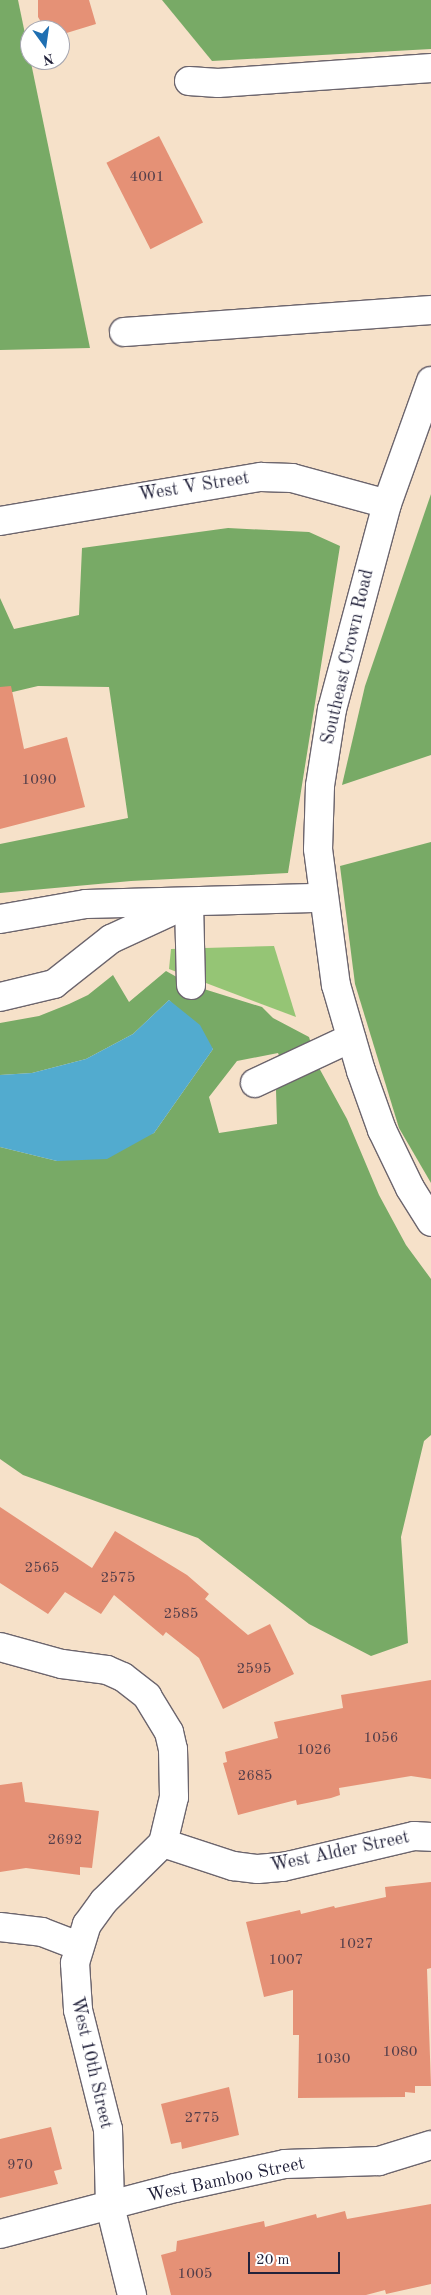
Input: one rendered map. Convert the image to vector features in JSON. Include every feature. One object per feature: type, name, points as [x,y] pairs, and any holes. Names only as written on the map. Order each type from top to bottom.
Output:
[{"type":"street","points":[[189,81],[218,83],[431,68]]},
{"type":"street","points":[[124,332],[431,310]]},
{"type":"street","name":"Southeast Crown Road","points":[[431,381],[387,504],[332,709],[320,786],[318,849],[336,985],[351,1038],[382,1130],[410,1188],[431,1222]]},
{"type":"street","name":"West V Street","points":[[0,521],[261,477],[292,478],[387,504]]},
{"type":"street","points":[[0,919],[86,904],[189,903],[324,898]]},
{"type":"street","points":[[189,903],[190,985]]},
{"type":"street","points":[[0,997],[54,984],[111,939],[189,903]]},
{"type":"street","points":[[255,1083],[351,1038]]},
{"type":"street","points":[[0,1647],[62,1664],[107,1670],[123,1677],[147,1696],[169,1732],[173,1749],[174,1797],[163,1843]]},
{"type":"street","name":"West Alder Street","points":[[163,1843],[233,1866],[258,1869],[283,1867],[414,1836],[431,1837]]},
{"type":"street","name":"West 10th Street","points":[[132,2295],[110,2206],[108,2130],[74,1986],[78,1946],[86,1924],[104,1901],[163,1843]]},
{"type":"street","points":[[0,1927],[42,1932],[78,1946]]},
{"type":"street","name":"West Bamboo Street","points":[[0,2234],[284,2164],[379,2161],[431,2145]]},
{"type":"green space","points":[[0,0],[18,0],[22,20],[20,20],[20,70],[32,70],[90,348],[0,350]]},
{"type":"green space","points":[[162,0],[431,0],[431,49],[212,61]]},
{"type":"green space","points":[[431,494],[431,755],[342,785],[365,686]]},
{"type":"green space","points":[[228,528],[309,532],[340,546],[288,873],[131,881],[0,893],[0,844],[128,818],[109,687],[38,686],[0,695],[0,598],[14,629],[79,615],[82,548]]},
{"type":"green space","points":[[431,842],[431,1183],[399,1128],[355,984],[340,866]]},
{"type":"green space","points":[[274,946],[296,1017],[169,969],[171,949]]},
{"type":"green space","points":[[166,971],[191,985],[262,1007],[273,1018],[309,1037],[318,1066],[347,1119],[379,1195],[406,1245],[431,1279],[431,1435],[424,1441],[401,1537],[408,1643],[371,1656],[309,1624],[198,1538],[23,1475],[0,1459],[0,1147],[57,1161],[154,1133],[213,1049],[169,1000],[133,1034],[86,1059],[32,1073],[0,1075],[0,1023],[39,1016],[69,1004],[88,995],[113,975],[129,1002]],"holes":[[[278,1053],[289,1081],[276,1090],[277,1124],[219,1133],[209,1097],[237,1061]]]},
{"type":"water","points":[[169,1000],[200,1025],[213,1049],[154,1133],[107,1159],[57,1161],[0,1147],[0,1075],[32,1073],[86,1059],[133,1034]]},
{"type":"building","points":[[38,0],[89,0],[96,24],[70,32],[70,20],[40,20],[38,17]]},
{"type":"building","points":[[159,136],[203,222],[150,249],[106,163]]},
{"type":"building","points":[[11,686],[24,749],[67,737],[85,807],[0,829],[0,687]]},
{"type":"building","points":[[0,1507],[92,1568],[115,1531],[187,1575],[209,1594],[205,1599],[248,1635],[270,1624],[294,1674],[223,1709],[199,1658],[166,1632],[163,1636],[114,1595],[101,1614],[65,1592],[48,1614],[0,1583]]},
{"type":"building","points":[[431,1680],[431,1779],[411,1776],[339,1788],[340,1795],[331,1798],[297,1805],[296,1800],[238,1815],[223,1763],[227,1762],[225,1752],[278,1738],[274,1722],[343,1708],[341,1695]]},
{"type":"building","points":[[22,1782],[25,1802],[99,1811],[92,1868],[80,1867],[80,1875],[26,1868],[0,1872],[0,1785]]},
{"type":"building","points":[[431,1882],[431,1968],[427,1969],[431,2086],[415,2086],[415,2093],[405,2092],[405,2097],[298,2098],[299,2035],[293,2035],[293,1990],[264,1997],[246,1922],[300,1910],[301,1914],[386,1897],[385,1887]]},
{"type":"building","points":[[229,2087],[239,2135],[182,2149],[181,2142],[171,2144],[161,2104]]},
{"type":"building","points":[[51,2127],[62,2169],[54,2171],[58,2184],[0,2198],[0,2139]]},
{"type":"building","points":[[431,2204],[431,2284],[386,2294],[385,2290],[366,2295],[171,2295],[161,2255],[176,2251],[177,2241],[264,2221],[265,2227],[316,2214],[317,2218],[345,2211],[347,2219]]}]
